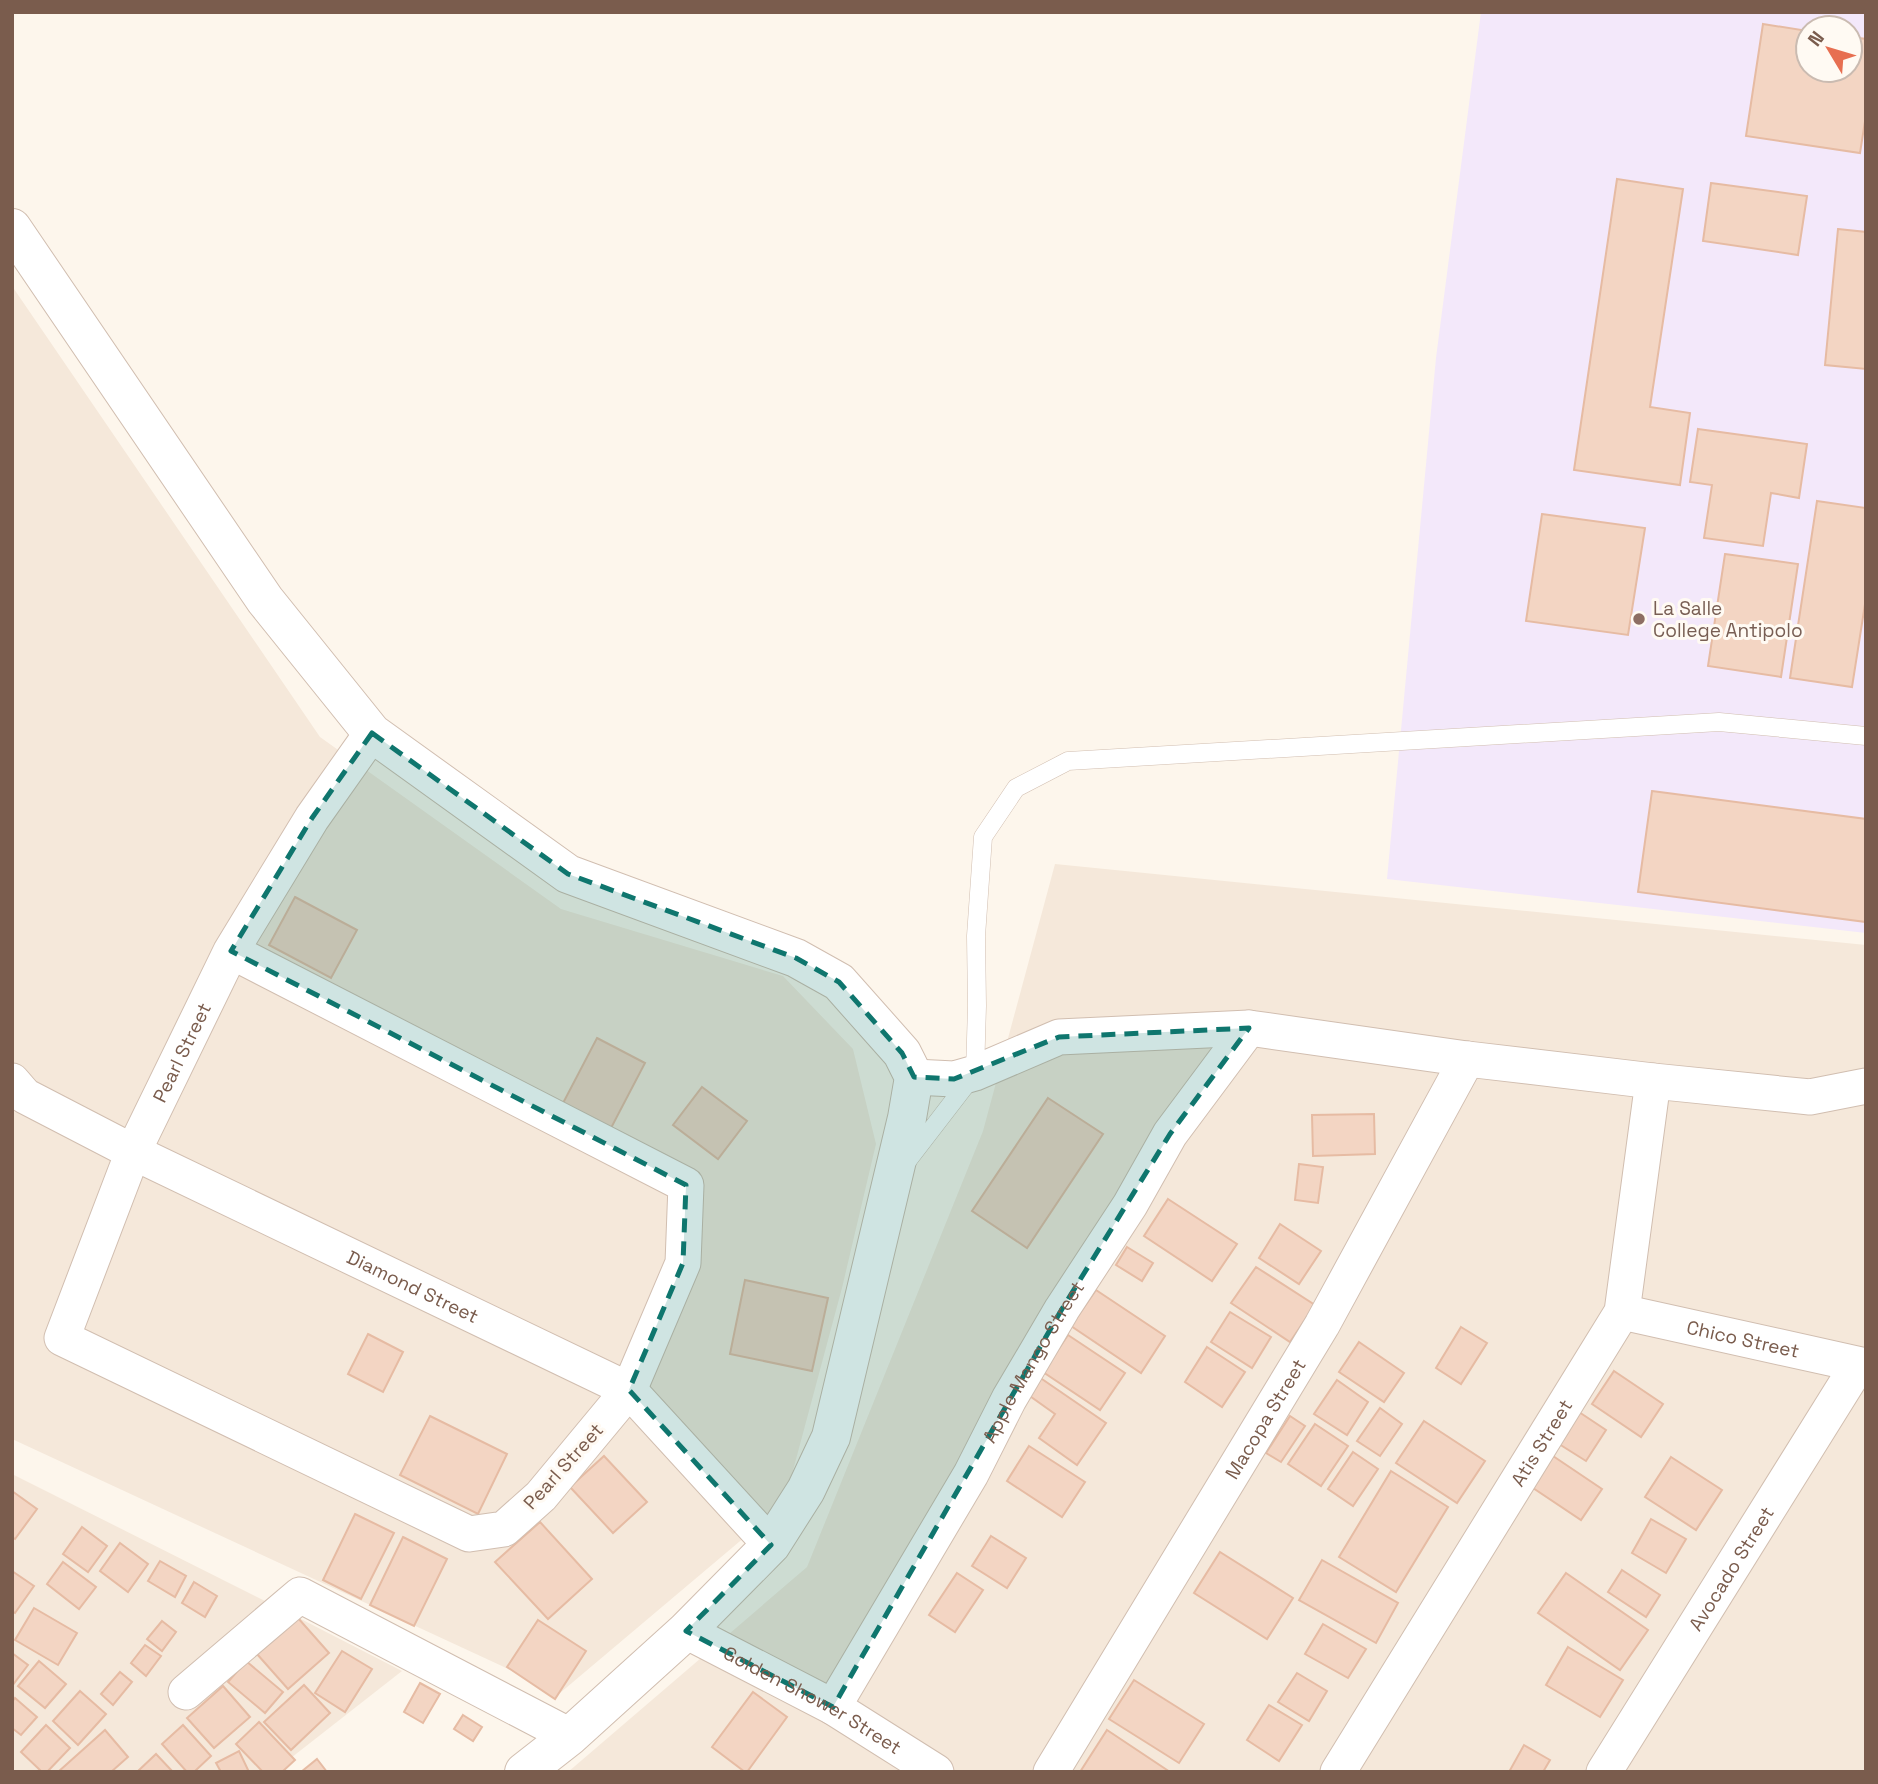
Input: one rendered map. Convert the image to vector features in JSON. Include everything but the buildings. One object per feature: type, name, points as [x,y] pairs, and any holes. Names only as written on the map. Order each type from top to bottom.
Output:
[{"type":"street","points":[[12,228],[265,600],[372,733],[568,874],[796,958],[839,982],[902,1053],[914,1077],[907,1118],[831,1437],[806,1490],[771,1545],[686,1631],[570,1736],[524,1772]]},
{"type":"street","name":"Pearl Street","points":[[231,951],[686,1185],[683,1263],[629,1390],[541,1496],[504,1529],[469,1534],[62,1338],[134,1152],[231,951],[312,818],[372,733]]},
{"type":"street","points":[[914,1077],[954,1079],[975,1073],[1059,1037],[1249,1028],[1467,1059],[1810,1097],[1866,1110]]},
{"type":"street","name":"Apple Mango Street","points":[[833,1707],[971,1474],[1009,1399],[1062,1309],[1130,1205],[1170,1134],[1249,1028]]},
{"type":"street","name":"Macopa Street","points":[[1051,1772],[1322,1325],[1467,1059]]},
{"type":"street","name":"Diamond Street","points":[[12,1081],[25,1096],[134,1152],[629,1390],[771,1545]]},
{"type":"street","name":"Atis Street","points":[[1338,1772],[1622,1312],[1653,1081]]},
{"type":"street","points":[[1810,1097],[1866,1086]]},
{"type":"street","name":"Chico Street","points":[[1622,1312],[1862,1366]]},
{"type":"street","name":"Avocado Street","points":[[1604,1772],[1862,1366]]},
{"type":"street","points":[[186,1692],[300,1595],[570,1736]]},
{"type":"street","name":"Golden Shower Street","points":[[686,1631],[833,1707],[936,1772]]},
{"type":"lane","points":[[890,1182],[975,1073],[976,936],[983,837],[1016,788],[1068,761],[1719,722],[1866,736]]},
{"type":"highlighted area","points":[[372,733],[568,874],[796,958],[839,982],[902,1053],[914,1077],[954,1079],[1059,1037],[1249,1028],[1170,1134],[1062,1309],[833,1707],[686,1631],[771,1545],[629,1390],[683,1263],[686,1185],[231,951],[312,818]]},
{"type":"shaded area","name":"La Salle College Antipolo","points":[[1481,12],[1866,12],[1866,933],[1387,879],[1436,358]]},
{"type":"shaded area","points":[[12,286],[320,737],[561,909],[783,976],[853,1049],[876,1144],[842,1288],[784,1504],[560,1693],[12,1439]]},
{"type":"shaded area","points":[[1055,864],[1866,945],[1866,1772],[568,1772],[807,1567],[983,1131]]},
{"type":"shaded area","points":[[12,1474],[402,1671],[273,1772],[12,1772]]},
{"type":"place","name":"La Salle College Antipolo","points":[[1639,619]]}]
